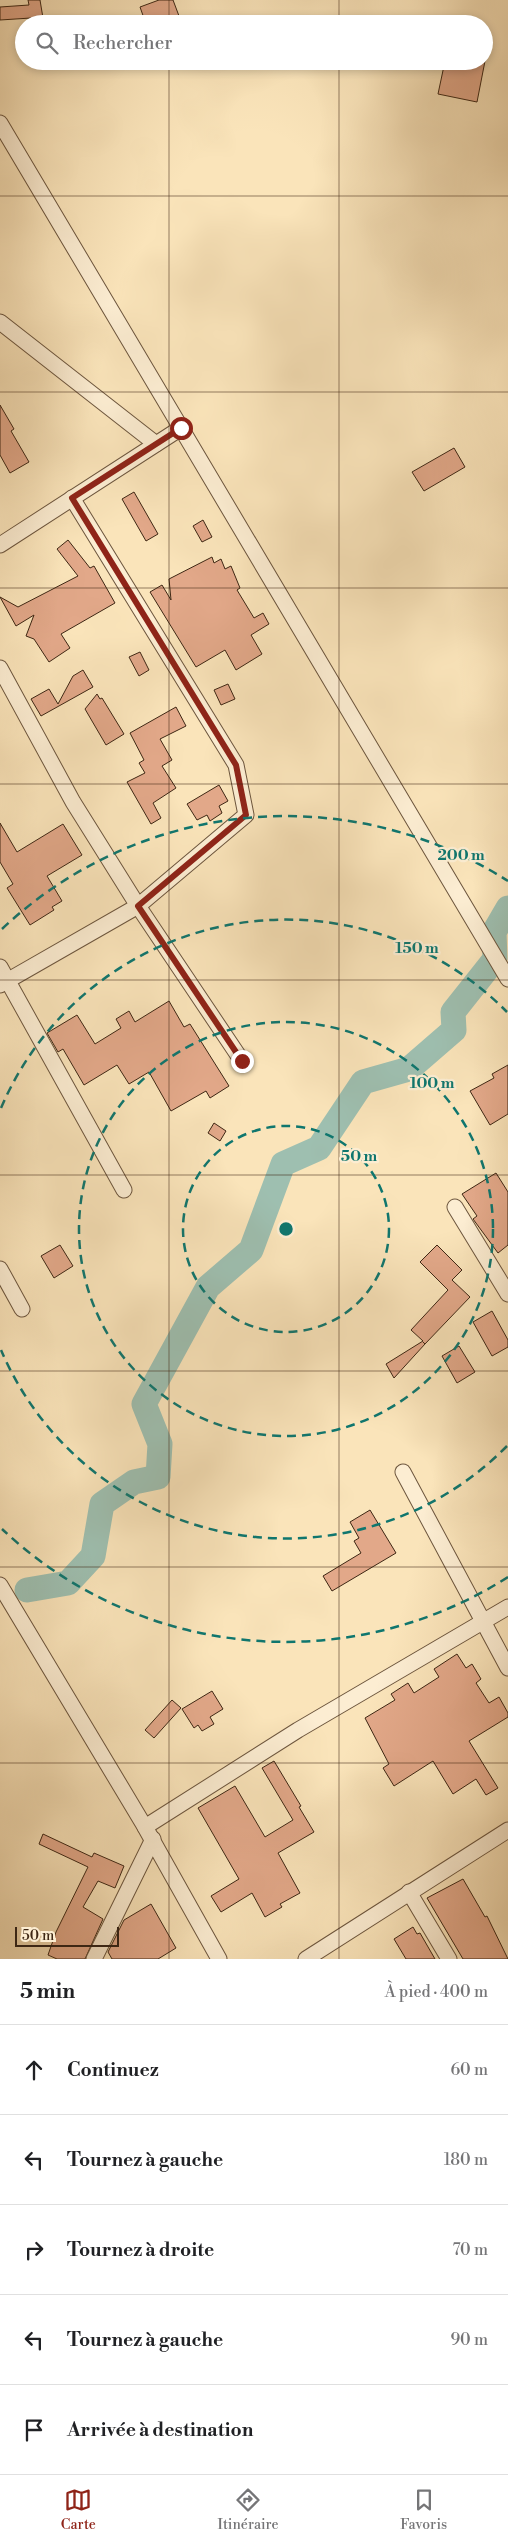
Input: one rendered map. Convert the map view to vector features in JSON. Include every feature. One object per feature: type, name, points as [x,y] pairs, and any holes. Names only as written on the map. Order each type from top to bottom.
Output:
[{"type":"street","points":[[0,123],[508,979]]},
{"type":"street","points":[[0,322],[156,444]]},
{"type":"street","points":[[0,545],[181,428]]},
{"type":"street","points":[[72,498],[236,765],[246,815],[138,906],[3,977],[124,1190]]},
{"type":"street","points":[[0,668],[73,802],[138,906],[242,1061]]},
{"type":"street","points":[[455,1207],[508,1294]]},
{"type":"street","points":[[0,1269],[22,1309]]},
{"type":"street","points":[[403,1472],[508,1668]]},
{"type":"street","points":[[0,1585],[149,1833],[219,1959]]},
{"type":"street","points":[[94,1959],[149,1833],[298,1730],[508,1607]]},
{"type":"street","points":[[306,1959],[508,1830]]},
{"type":"street","points":[[409,1892],[449,1959]]},
{"type":"building","points":[[28,0],[40,0],[42,15],[15,15],[15,19],[0,20],[0,7],[29,5]]},
{"type":"building","points":[[159,0],[173,0],[179,15],[143,15],[140,7]]},
{"type":"building","points":[[443,70],[483,70],[477,102],[438,94]]},
{"type":"building","points":[[0,405],[14,429],[11,431],[29,462],[10,473],[0,455]]},
{"type":"building","points":[[454,448],[465,467],[424,491],[412,472]]},
{"type":"building","points":[[134,492],[158,534],[146,541],[122,499]]},
{"type":"building","points":[[203,520],[212,537],[202,542],[193,526]]},
{"type":"building","points":[[68,540],[90,568],[94,566],[115,603],[61,634],[70,648],[49,662],[34,639],[26,636],[34,615],[16,626],[0,597],[18,607],[78,576],[57,549]]},
{"type":"building","points":[[212,557],[214,563],[221,559],[225,569],[231,566],[240,588],[237,590],[254,618],[263,613],[269,624],[251,635],[262,654],[236,670],[225,650],[196,667],[150,592],[162,585],[171,600],[169,579]]},
{"type":"building","points":[[140,652],[149,670],[139,676],[129,657]]},
{"type":"building","points":[[83,670],[93,687],[41,716],[31,699],[49,689],[58,704],[73,676]]},
{"type":"building","points":[[228,684],[235,699],[221,705],[214,690]]},
{"type":"building","points":[[97,694],[100,699],[102,698],[124,734],[106,745],[85,709]]},
{"type":"building","points":[[176,707],[186,726],[160,739],[172,760],[162,766],[176,788],[153,803],[161,818],[151,824],[127,782],[145,773],[139,763],[144,760],[130,733]]},
{"type":"building","points":[[219,785],[228,801],[219,806],[222,813],[210,821],[207,815],[197,820],[187,804]]},
{"type":"building","points":[[0,823],[17,852],[63,824],[82,855],[47,876],[62,901],[52,907],[54,910],[30,925],[7,888],[13,884],[0,862]]},
{"type":"building","points":[[169,1001],[184,1027],[190,1024],[229,1086],[210,1098],[206,1091],[171,1111],[149,1072],[129,1084],[117,1065],[84,1085],[63,1049],[58,1052],[47,1033],[77,1015],[95,1044],[121,1028],[116,1019],[129,1011],[135,1022]]},
{"type":"building","points":[[508,1065],[508,1114],[490,1125],[470,1091],[494,1078],[492,1074]]},
{"type":"building","points":[[214,1123],[226,1131],[220,1141],[208,1133]]},
{"type":"building","points":[[496,1173],[508,1192],[508,1245],[498,1253],[473,1219],[477,1216],[462,1194]]},
{"type":"building","points":[[60,1245],[73,1266],[54,1278],[41,1256]]},
{"type":"building","points":[[437,1245],[462,1270],[452,1280],[470,1297],[394,1378],[386,1364],[423,1341],[411,1330],[448,1290],[420,1262]]},
{"type":"building","points":[[492,1311],[508,1340],[508,1347],[492,1356],[473,1322]]},
{"type":"building","points":[[459,1346],[475,1372],[457,1383],[442,1356]]},
{"type":"building","points":[[370,1510],[396,1553],[332,1591],[323,1576],[361,1553],[354,1541],[359,1538],[350,1522]]},
{"type":"building","points":[[457,1654],[466,1668],[472,1664],[481,1679],[476,1683],[489,1703],[499,1697],[508,1713],[508,1717],[469,1741],[498,1788],[486,1795],[476,1779],[453,1794],[433,1761],[394,1786],[383,1768],[389,1764],[365,1718],[395,1700],[391,1694],[408,1683],[414,1693],[439,1677],[434,1669]]},
{"type":"building","points":[[212,1691],[223,1709],[210,1717],[214,1724],[202,1731],[198,1725],[194,1728],[182,1709]]},
{"type":"building","points":[[172,1700],[181,1708],[154,1738],[145,1730]]},
{"type":"building","points":[[274,1761],[314,1832],[278,1853],[300,1893],[280,1904],[282,1907],[265,1917],[252,1893],[221,1912],[211,1896],[239,1879],[198,1808],[235,1786],[265,1837],[293,1820],[262,1768]]},
{"type":"building","points":[[43,1834],[92,1857],[94,1853],[124,1866],[115,1888],[98,1881],[83,1907],[103,1919],[85,1959],[57,1959],[48,1955],[56,1932],[88,1867],[39,1844]]},
{"type":"building","points":[[463,1879],[485,1917],[487,1916],[508,1959],[463,1959],[427,1898]]},
{"type":"building","points":[[151,1904],[176,1948],[158,1959],[112,1959],[108,1952],[124,1920]]},
{"type":"building","points":[[413,1927],[417,1934],[420,1933],[435,1959],[406,1959],[394,1939]]},
{"type":"waterway","points":[[27,1590],[68,1583],[93,1556],[102,1504],[134,1482],[158,1477],[160,1444],[144,1404],[208,1287],[251,1250],[283,1164],[319,1148],[363,1082],[409,1069],[454,1030],[453,1012],[495,959],[494,932],[508,908]]},
{"type":"route","points":[[181,428],[72,498],[236,765],[246,815],[138,906],[242,1061]]}]
